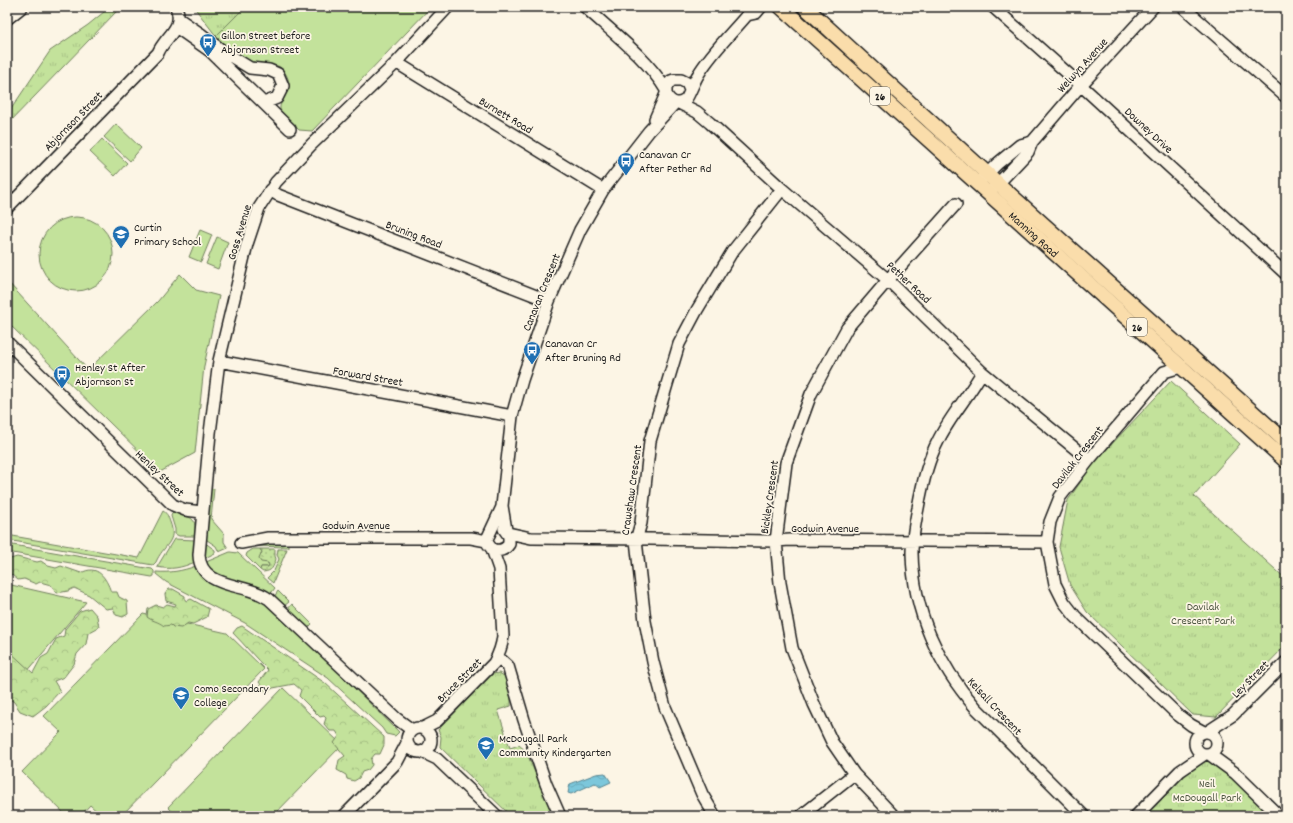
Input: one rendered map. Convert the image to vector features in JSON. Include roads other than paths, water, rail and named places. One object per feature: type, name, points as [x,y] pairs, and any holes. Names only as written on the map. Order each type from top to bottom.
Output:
[{"type":"main road","name":"Manning Road","points":[[782,7],[1286,462]]},
{"type":"main road","name":"Manning Road","points":[[805,7],[1286,442]]},
{"type":"street","points":[[7,19],[22,7]]},
{"type":"street","points":[[176,7],[181,25],[210,50],[290,129]]},
{"type":"street","points":[[181,25],[186,12],[184,7]]},
{"type":"street","name":"Goss Avenue","points":[[202,512],[219,361],[252,225],[259,208],[276,182],[312,144],[397,62],[448,7]]},
{"type":"street","points":[[585,7],[643,61],[655,75],[671,101],[677,103]]},
{"type":"street","name":"Canavan Crescent","points":[[498,539],[512,416],[522,380],[549,301],[580,230],[603,190],[649,131],[677,103],[684,101],[708,59],[748,11],[756,13],[761,7]]},
{"type":"street","name":"Downey Drive","points":[[993,7],[1081,85],[1286,274]]},
{"type":"street","name":"Welwyn Avenue","points":[[988,194],[1028,152],[1032,142],[1081,85],[1153,7]]},
{"type":"street","points":[[1183,7],[1286,97]]},
{"type":"street","points":[[181,25],[250,68],[269,70],[278,74],[284,86],[277,98],[264,103]]},
{"type":"street","name":"Abjornson Street","points":[[7,208],[158,53],[165,49],[181,25]]},
{"type":"street","name":"Canavan Crescent","points":[[649,131],[666,92],[666,87],[671,81],[679,79],[708,59]]},
{"type":"street","points":[[643,61],[667,77],[679,79],[687,83],[689,92]]},
{"type":"street","name":"Burnett Road","points":[[397,62],[603,190]]},
{"type":"street","name":"Pether Road","points":[[689,92],[710,123]]},
{"type":"street","name":"Pether Road","points":[[677,103],[697,112],[710,123],[782,189],[888,280],[982,372],[1089,460]]},
{"type":"street","name":"Welwyn Avenue","points":[[978,184],[997,164],[1020,145],[1032,142]]},
{"type":"street","name":"Crawshaw Crescent","points":[[715,816],[702,794],[665,707],[653,662],[645,621],[636,540],[641,523],[650,441],[679,344],[697,310],[732,252],[782,189]]},
{"type":"street","name":"Bruning Road","points":[[270,190],[549,301]]},
{"type":"street","name":"Bickley Crescent","points":[[894,816],[854,774],[832,742],[814,704],[792,648],[780,582],[776,542],[786,463],[811,394],[847,328],[956,204]]},
{"type":"street","name":"Henley Street","points":[[7,342],[173,505],[185,510],[202,512]]},
{"type":"street","points":[[1165,353],[1164,372],[1181,367]]},
{"type":"street","name":"Forward Street","points":[[219,361],[512,416]]},
{"type":"street","name":"Kelsall Crescent","points":[[982,372],[937,441],[922,482],[912,542],[914,578],[921,611],[939,655],[955,682],[976,708],[1084,816]]},
{"type":"street","name":"Davilak Crescent","points":[[1164,372],[1089,460],[1060,497],[1050,522],[1047,542],[1055,584],[1064,602],[1075,616],[1178,715],[1191,725],[1205,732]]},
{"type":"street","points":[[202,512],[199,558],[207,573],[221,583],[249,590],[261,594],[269,599],[397,719],[418,736],[429,748],[397,762]]},
{"type":"street","name":"Godwin Avenue","points":[[241,543],[268,538],[531,538],[776,542],[790,540],[1047,542]]},
{"type":"street","points":[[498,539],[503,636],[502,646],[496,660],[504,671],[512,674],[524,720],[546,784],[560,816]]},
{"type":"street","name":"Bruce Street","points":[[418,736],[437,721],[496,660]]},
{"type":"street","name":"Ley Street","points":[[1180,771],[1200,734],[1233,715],[1286,662]]},
{"type":"street","name":"Davilak Crescent","points":[[1178,715],[1195,742]]},
{"type":"street","name":"Ley Street","points":[[1136,816],[1180,771],[1207,754],[1214,752],[1233,715]]},
{"type":"street","points":[[1205,732],[1215,736],[1218,745],[1235,773]]},
{"type":"street","points":[[418,736],[412,750],[437,759]]},
{"type":"street","points":[[418,736],[437,759],[496,816]]},
{"type":"street","points":[[344,816],[397,762],[418,736]]},
{"type":"street","points":[[1195,742],[1198,751],[1207,754],[1235,773],[1279,816]]},
{"type":"street","points":[[800,816],[854,774]]},
{"type":"water","points":[[605,773],[611,782],[600,787],[595,783],[571,794],[568,793],[570,784],[596,774]]},
{"type":"place","name":"Gillon Street before Abjornson Street","points":[[208,57]]},
{"type":"place","name":"Canavan Cr After Pether Rd","points":[[626,176]]},
{"type":"place","name":"Curtin Primary School","points":[[121,249]]},
{"type":"place","name":"Canavan Cr After Bruning Rd","points":[[532,365]]},
{"type":"place","name":"Henley St After Abjornson St","points":[[62,389]]},
{"type":"place","name":"Como Secondary College","points":[[181,710]]},
{"type":"place","name":"McDougall Park Community Kindergarten","points":[[486,760]]},
{"type":"park label","name":"Davilak Crescent Park","points":[[1203,613]]},
{"type":"park label","name":"Neil McDougall Park","points":[[1207,790]]}]
